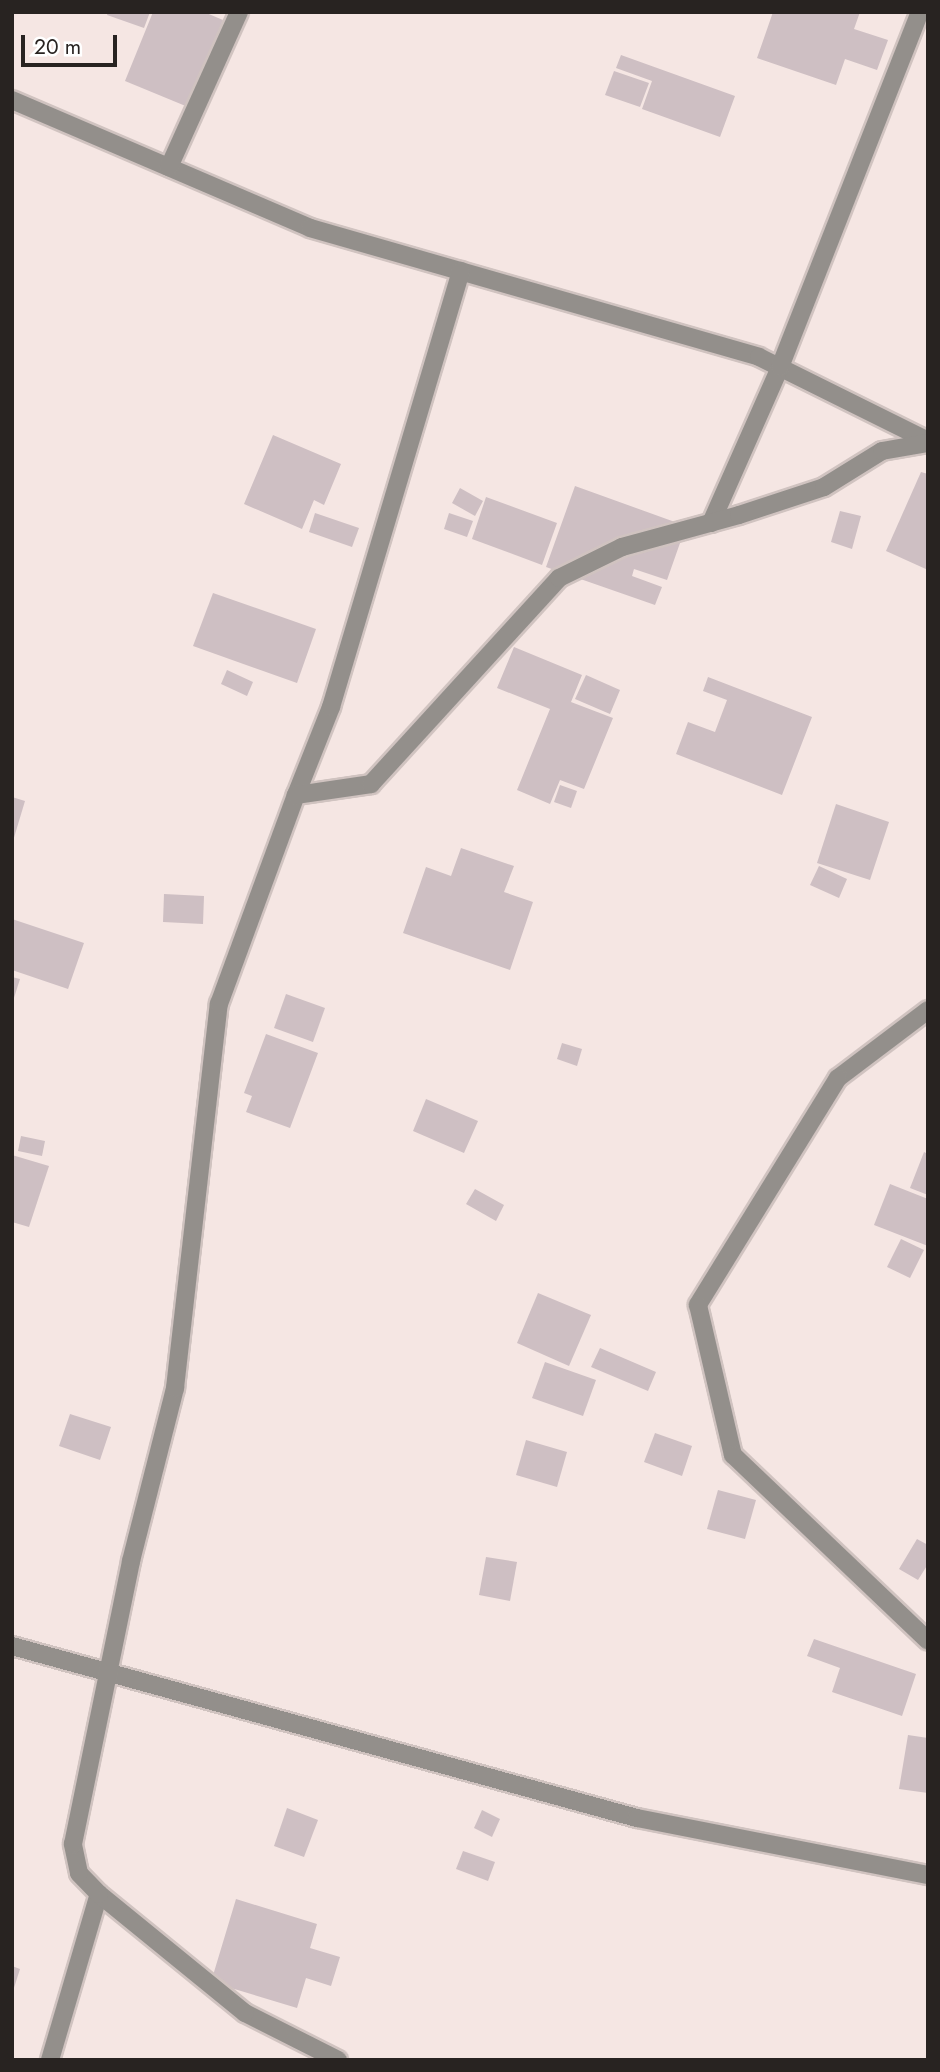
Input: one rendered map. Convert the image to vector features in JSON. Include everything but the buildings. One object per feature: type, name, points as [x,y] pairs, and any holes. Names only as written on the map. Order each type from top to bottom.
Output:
[{"type":"street","points":[[169,167],[239,12]]},
{"type":"street","points":[[711,523],[779,368],[920,12]]},
{"type":"street","points":[[12,100],[310,228],[759,357],[928,442]]},
{"type":"street","points":[[338,2060],[245,2012],[99,1894],[79,1873],[74,1844],[106,1674],[131,1561],[176,1388],[219,1004],[296,794],[331,708],[461,271]]},
{"type":"street","points":[[296,794],[371,784],[559,578],[622,547],[711,523],[824,487],[882,451],[928,442]]},
{"type":"street","points":[[928,1010],[838,1078],[698,1305],[733,1455],[928,1641]]},
{"type":"street","points":[[12,1646],[637,1818],[928,1875]]},
{"type":"street","points":[[51,2060],[99,1894]]}]
